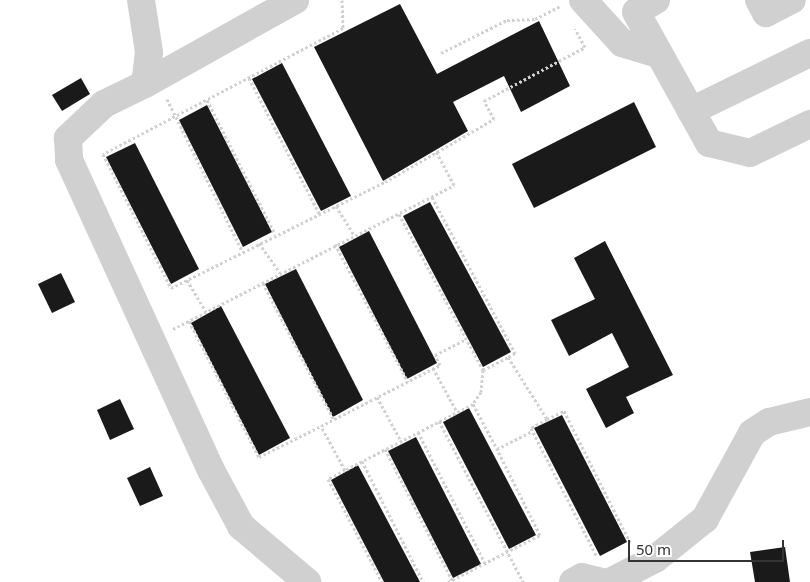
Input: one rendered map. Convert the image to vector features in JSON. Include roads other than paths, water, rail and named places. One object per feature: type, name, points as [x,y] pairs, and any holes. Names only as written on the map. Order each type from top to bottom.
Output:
[{"type":"lane","points":[[141,0],[149,52],[151,81]]},
{"type":"lane","points":[[295,0],[151,81],[104,104],[68,138],[69,160],[151,340],[242,526],[307,582]]},
{"type":"lane","points":[[656,0],[636,12],[708,143],[750,153],[810,124]]},
{"type":"lane","points":[[760,0],[766,13],[792,0]]},
{"type":"lane","points":[[571,10],[622,43],[659,54]]},
{"type":"lane","points":[[691,111],[810,53]]},
{"type":"lane","points":[[619,577],[655,558],[705,518],[752,433],[769,422],[810,412]]},
{"type":"lane","points":[[573,582],[582,577],[602,582]]}]
